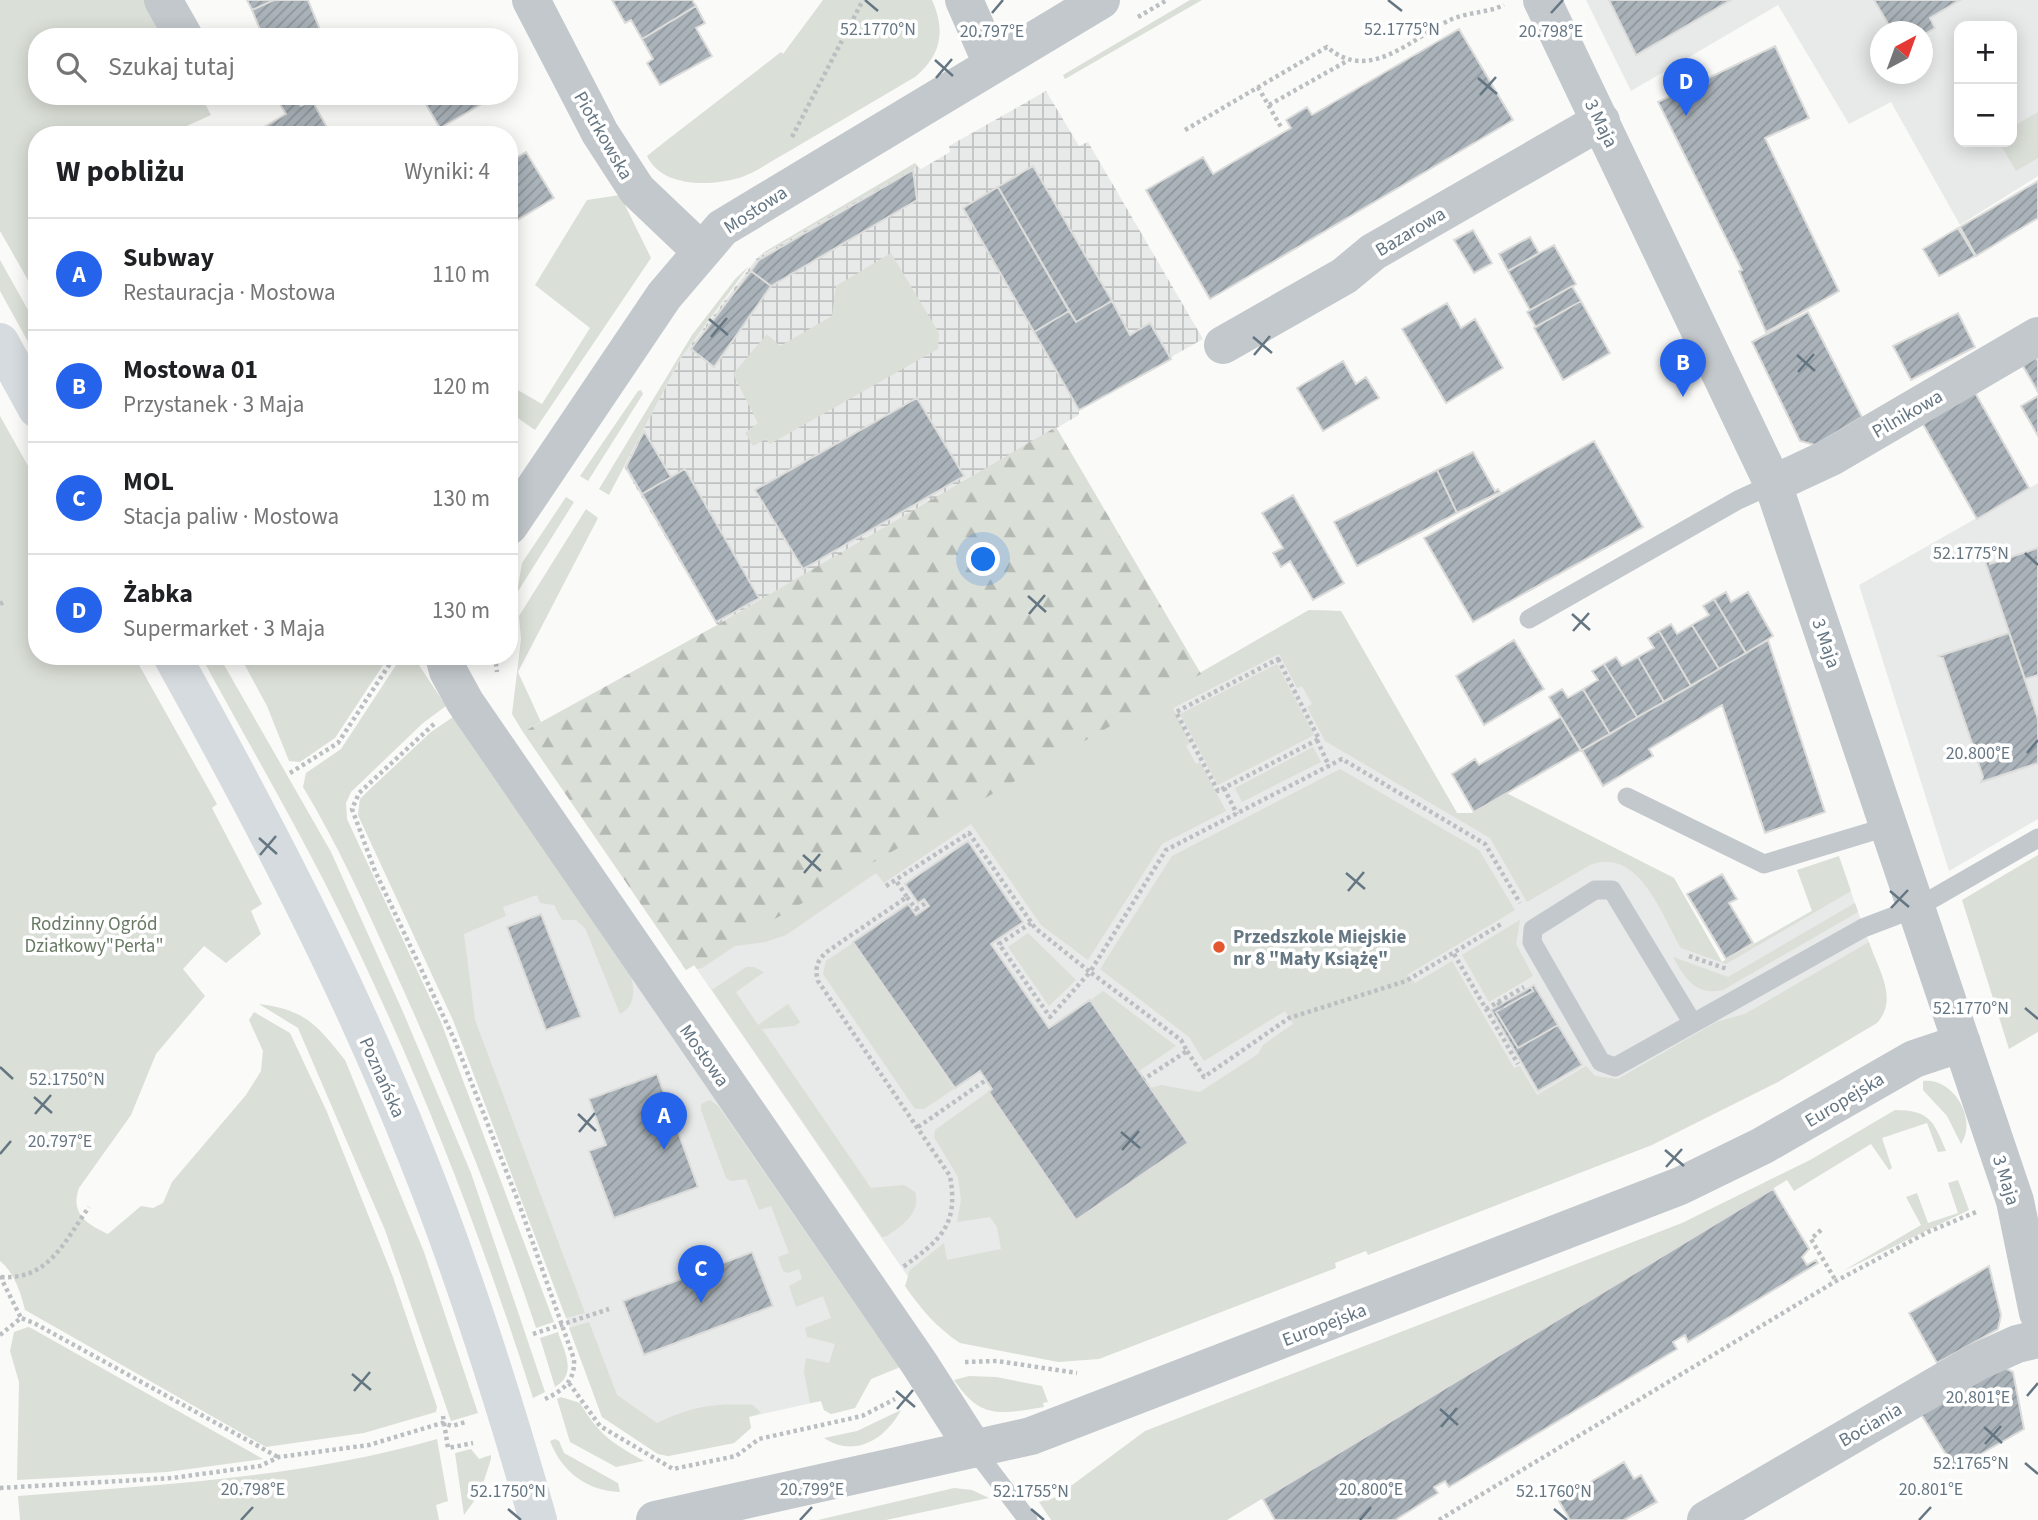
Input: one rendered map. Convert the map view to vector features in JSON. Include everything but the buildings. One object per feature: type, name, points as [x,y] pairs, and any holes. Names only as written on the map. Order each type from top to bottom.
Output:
[{"type":"main road","points":[[0,342],[28,393]]},
{"type":"main road","name":"Poznańska","points":[[178,665],[275,844],[326,950],[416,1153],[470,1304],[538,1520]]},
{"type":"street","points":[[163,0],[179,28]]},
{"type":"street","name":"Piotrkowska","points":[[531,0],[600,133],[637,190],[701,251]]},
{"type":"street","points":[[964,0],[992,64]]},
{"type":"street","name":"Mostowa","points":[[518,513],[664,296],[722,228],[1101,0]]},
{"type":"street","name":"3 Maja","points":[[1542,0],[1773,484],[1918,907],[2015,1201],[2038,1313]]},
{"type":"street","name":"Bazarowa","points":[[1223,345],[1343,276],[1373,253],[1601,121]]},
{"type":"street","name":"Pilnikowa","points":[[1773,484],[1831,457],[2038,336]]},
{"type":"street","name":"Mostowa","points":[[446,665],[465,702],[919,1363],[974,1449]]},
{"type":"street","name":"Europejska","points":[[655,1520],[1031,1436],[1630,1206],[1762,1146],[1914,1059],[1962,1043]]},
{"type":"street","name":"Bociania","points":[[1706,1520],[1977,1362],[2017,1344],[2038,1339]]},
{"type":"lane","points":[[1529,619],[1738,500],[1773,484]]},
{"type":"lane","points":[[1627,797],[1764,864],[1890,826]]},
{"type":"lane","points":[[1692,1022],[1612,890],[1595,890],[1532,929],[1532,942],[1601,1062],[1607,1066],[1618,1066],[1863,928],[1918,907],[2038,838]]},
{"type":"lane","points":[[974,1449],[1028,1520]]},
{"type":"path","points":[[790,141],[863,0]]},
{"type":"path","points":[[1185,130],[1327,47],[1348,61],[1371,62],[1455,18],[1494,10]]},
{"type":"path","points":[[1269,105],[1348,61]]},
{"type":"path","points":[[1258,87],[1281,127]]},
{"type":"path","points":[[1317,740],[1218,791],[1177,712],[1278,659],[1319,738],[1317,740],[1329,766]]},
{"type":"path","points":[[290,773],[338,743],[389,665]]},
{"type":"path","points":[[442,718],[403,749],[359,793],[353,802],[354,818],[375,871],[455,1041],[574,1359],[569,1383],[600,1426],[673,1469],[736,1456],[760,1439],[862,1416],[905,1394]]},
{"type":"path","points":[[1031,923],[999,944],[1037,1005],[1050,1017],[1090,972],[1166,850],[1342,759],[1485,844],[1525,910]]},
{"type":"path","points":[[1224,788],[1237,814]]},
{"type":"path","points":[[886,886],[897,882],[969,833],[1031,923],[1090,972],[1181,1040],[1204,1077],[1289,1018],[1406,981],[1513,917]]},
{"type":"path","points":[[897,882],[917,911],[926,903]]},
{"type":"path","points":[[900,1279],[901,1269],[943,1234],[953,1208],[950,1176],[818,981],[816,969],[818,961],[828,951],[907,897]]},
{"type":"path","points":[[1676,952],[1728,970],[1740,963]]},
{"type":"path","points":[[1454,954],[1518,1064]]},
{"type":"path","points":[[1486,1009],[1524,986],[1528,993]]},
{"type":"path","points":[[1498,1002],[1502,1009]]},
{"type":"path","points":[[1144,1079],[1187,1051]]},
{"type":"path","points":[[918,1127],[986,1080]]},
{"type":"path","points":[[0,1277],[15,1278],[40,1270],[51,1260],[89,1208]]},
{"type":"path","points":[[1439,1520],[1836,1281],[1928,1232],[1976,1212]]},
{"type":"path","points":[[1821,1230],[1811,1239],[1836,1281]]},
{"type":"path","points":[[0,1277],[21,1318],[279,1457]]},
{"type":"path","points":[[533,1335],[610,1309]]},
{"type":"path","points":[[0,1335],[21,1318]]},
{"type":"path","points":[[968,1362],[997,1361],[1061,1372],[1088,1372]]},
{"type":"path","points":[[535,1403],[569,1383]]},
{"type":"path","points":[[443,1416],[448,1448],[471,1442],[479,1445]]},
{"type":"path","points":[[0,1488],[172,1478],[260,1466],[279,1457],[369,1445],[442,1423],[452,1426],[471,1421]]},
{"type":"shaded area","points":[[1586,0],[2038,0],[2038,176],[1960,225],[1891,102],[1849,124],[1778,5],[1631,91]]},
{"type":"shaded area","points":[[1046,91],[1079,146],[1088,142],[1203,339],[1079,409],[1079,415],[717,625],[624,467],[681,358],[757,258],[917,166],[921,169],[950,152],[949,146]]},
{"type":"shaded area","points":[[2038,483],[2038,819],[1949,871],[1859,585]]},
{"type":"shaded area","name":"Przedszkole Miejskie nr 8 \"Mały Książę\"","points":[[1309,610],[1341,611],[1457,813],[1472,813],[1506,793],[1674,878],[1722,962],[1850,889],[1872,951],[1678,1065],[913,1284],[694,965]]},
{"type":"shaded area","points":[[431,732],[631,977],[899,1368],[871,1379],[855,1408],[831,1414],[824,1410],[821,1401],[749,1417],[751,1428],[734,1443],[669,1456],[658,1454],[602,1417],[515,1176],[453,1020],[358,815],[360,799]]},
{"type":"green space","points":[[0,0],[146,0],[162,28],[28,28],[28,105],[206,105],[211,115],[187,126],[28,126],[28,280],[0,231]]},
{"type":"green space","points":[[823,0],[932,0],[940,32],[931,60],[915,77],[745,176],[727,181],[688,182],[664,174],[654,166],[647,156],[781,52],[783,54]]},
{"type":"green space","points":[[1190,0],[1202,0],[1065,79],[1063,75]]},
{"type":"green space","points":[[2038,112],[2038,158],[2016,171],[2002,147],[2017,147],[2017,124]]},
{"type":"green space","points":[[915,163],[918,166],[757,258],[766,251]]},
{"type":"green space","points":[[620,195],[651,258],[535,430],[518,418],[518,390],[542,404],[590,328],[535,285],[587,200]]},
{"type":"green space","points":[[891,253],[939,333],[938,349],[770,444],[766,439],[753,446],[745,433],[758,423],[733,374],[767,334],[780,346],[832,316],[836,286]]},
{"type":"green space","points":[[0,260],[28,310],[28,342],[0,291]]},
{"type":"green space","points":[[749,266],[681,358],[609,495],[599,489],[692,335],[736,278]]},
{"type":"green space","points":[[641,390],[643,394],[588,481],[580,476],[638,391]]},
{"type":"green space","name":"Rodzinny Ogród Działkowy\"Perła\"","points":[[0,416],[28,466],[28,665],[139,665],[217,804],[212,808],[262,904],[251,911],[261,934],[226,963],[204,946],[183,969],[205,996],[156,1054],[131,1115],[79,1188],[78,1211],[87,1222],[108,1234],[141,1206],[153,1208],[163,1203],[172,1182],[246,1095],[261,1071],[263,1051],[249,1020],[254,1012],[290,1033],[327,1112],[393,1277],[437,1407],[436,1412],[364,1433],[266,1447],[25,1310],[13,1277],[0,1261]]},
{"type":"green space","points":[[1056,427],[1201,674],[686,970],[523,732],[717,625]]},
{"type":"green space","points":[[566,497],[574,502],[518,591],[522,563]]},
{"type":"green space","points":[[586,509],[598,518],[518,672],[541,722],[523,732],[512,714],[521,639],[519,616]]},
{"type":"green space","points":[[1309,610],[1341,611],[1457,813],[1472,813],[1506,793],[1674,878],[1722,962],[1812,911],[1797,870],[1839,856],[1851,891],[1726,964],[1681,948],[1647,887],[1622,865],[1607,862],[1590,865],[1527,902],[1490,838],[1325,741],[1307,707],[1312,704],[1302,686],[1297,688],[1279,654],[1173,708],[1190,743],[1186,746],[1196,764],[1200,762],[1226,811],[1162,844],[1088,960],[1041,925],[971,824],[884,883],[876,873],[786,935],[765,942],[735,946],[702,968],[697,969],[694,965]]},
{"type":"green space","points":[[1277,664],[1314,735],[1218,785],[1180,714]]},
{"type":"green space","points":[[206,665],[224,665],[331,852],[403,1012],[471,1173],[545,1392],[533,1398],[489,1266],[440,1136],[356,945]]},
{"type":"green space","points":[[245,665],[383,665],[335,738],[300,762],[289,761],[267,706]]},
{"type":"green space","points":[[396,665],[419,665],[446,706],[423,723],[351,792],[346,803],[347,819],[441,1022],[554,1322],[536,1328],[487,1191],[432,1056],[351,876],[303,787],[306,773],[341,749]]},
{"type":"green space","points":[[453,717],[632,982],[631,1003],[620,1014],[585,928],[576,920],[562,920],[554,905],[540,903],[537,895],[503,907],[506,916],[464,934],[475,1020],[585,1313],[566,1318],[453,1020],[358,815],[360,799],[431,732]]},
{"type":"green space","points":[[1313,747],[1321,762],[1242,802],[1235,788]]},
{"type":"green space","points":[[1340,769],[1479,850],[1515,910],[1407,975],[1415,983],[1452,961],[1514,1068],[1520,1066],[1537,1095],[1586,1066],[1595,1076],[1618,1079],[1716,1022],[1745,1014],[1869,942],[1887,994],[1883,1014],[1877,1023],[1778,1082],[1652,1145],[1368,1255],[1366,1251],[1335,1263],[1336,1268],[1099,1359],[1058,1362],[960,1343],[930,1317],[905,1286],[910,1270],[944,1243],[947,1260],[1001,1249],[997,1227],[990,1217],[957,1222],[961,1200],[958,1177],[934,1137],[935,1130],[988,1092],[1076,1220],[1188,1143],[1151,1088],[1161,1085],[1200,1092],[1258,1054],[1263,1045],[1293,1024],[1285,1011],[1204,1061],[1189,1037],[1100,969],[1172,856]]},
{"type":"green space","points":[[2038,855],[2038,1032],[2009,1049],[1962,900]]},
{"type":"green space","points":[[1855,903],[1858,912],[1723,990],[1698,988],[1682,972],[1673,957],[1728,977]]},
{"type":"green space","points":[[1520,920],[1516,944],[1533,976],[1489,1002],[1462,955]]},
{"type":"green space","points":[[1028,933],[1076,980],[1049,1006],[1008,947]]},
{"type":"green space","points":[[853,943],[954,1089],[924,1109],[915,1109],[823,974],[826,961]]},
{"type":"green space","points":[[746,967],[754,967],[764,972],[736,992],[758,1025],[788,1004],[800,1022],[795,1026],[762,1029],[871,1188],[904,1185],[915,1192],[913,1212],[887,1236],[882,1237],[712,990]]},
{"type":"green space","points":[[1103,991],[1176,1046],[1139,1071],[1091,1000]]},
{"type":"green space","points":[[259,1004],[288,1010],[309,1021],[345,1060],[424,1252],[478,1413],[451,1421],[385,1230],[298,1028]]},
{"type":"green space","points":[[1923,1081],[1944,1086],[1960,1102],[1966,1123],[1961,1144],[1947,1116],[1923,1090]]},
{"type":"green space","points":[[710,1100],[719,1107],[899,1367],[871,1379],[855,1408],[831,1414],[824,1410],[821,1401],[810,1403],[804,1372],[806,1358],[829,1363],[835,1344],[807,1337],[805,1328],[831,1318],[823,1296],[796,1307],[789,1286],[802,1279],[799,1269],[787,1273],[783,1271],[778,1257],[789,1253],[771,1206],[759,1210],[746,1179],[731,1181],[726,1178],[701,1110],[701,1104]]},
{"type":"green space","points":[[1895,1110],[1916,1112],[1929,1119],[1946,1151],[1938,1152],[1927,1123],[1882,1138],[1892,1168],[1889,1170],[1871,1144],[1794,1191],[1787,1180],[1227,1520],[1051,1520],[1039,1502],[1056,1497],[1145,1431],[1682,1223],[1810,1160]]},
{"type":"green space","points":[[1958,1180],[1969,1210],[1843,1271],[1921,1225],[1906,1197],[1917,1193],[1928,1223],[1958,1213],[1948,1183]]},
{"type":"green space","points":[[589,1322],[617,1395],[657,1423],[693,1409],[715,1405],[753,1405],[761,1413],[749,1417],[751,1428],[734,1443],[668,1456],[658,1454],[602,1417],[569,1328]]},
{"type":"green space","points":[[28,1327],[263,1459],[167,1472],[17,1480],[19,1382],[10,1351],[14,1332]]},
{"type":"green space","points":[[558,1332],[568,1369],[562,1382],[555,1387],[540,1338]]},
{"type":"green space","points":[[969,1376],[996,1377],[1042,1386],[1048,1402],[1043,1403],[1044,1407],[1015,1411],[1003,1412],[983,1408],[973,1402],[954,1380]]},
{"type":"green space","points":[[561,1397],[580,1403],[607,1437],[644,1461],[616,1467],[570,1442],[557,1399]]},
{"type":"green space","points":[[901,1410],[886,1430],[868,1443],[846,1446],[824,1438],[857,1431]]},
{"type":"green space","points":[[437,1439],[448,1501],[436,1505],[439,1520],[20,1520],[18,1496],[282,1471],[334,1463]]},
{"type":"green space","points":[[550,1441],[559,1441],[564,1453],[618,1483],[620,1492],[597,1488],[577,1478],[555,1452]]},
{"type":"green space","points":[[471,1449],[479,1459],[491,1455],[491,1459],[480,1493],[464,1515],[455,1453]]},
{"type":"green space","points":[[954,1488],[972,1490],[989,1498],[886,1520],[818,1520]]},
{"type":"place","name":"Żabka","points":[[1686,116]]},
{"type":"place","name":"Mostowa 01","points":[[1683,397]]},
{"type":"place","name":"Przedszkole Miejskie nr 8 \"Mały Książę\"","points":[[1219,947]]},
{"type":"place","name":"Subway","points":[[664,1150]]},
{"type":"place","name":"MOL","points":[[701,1303]]}]
